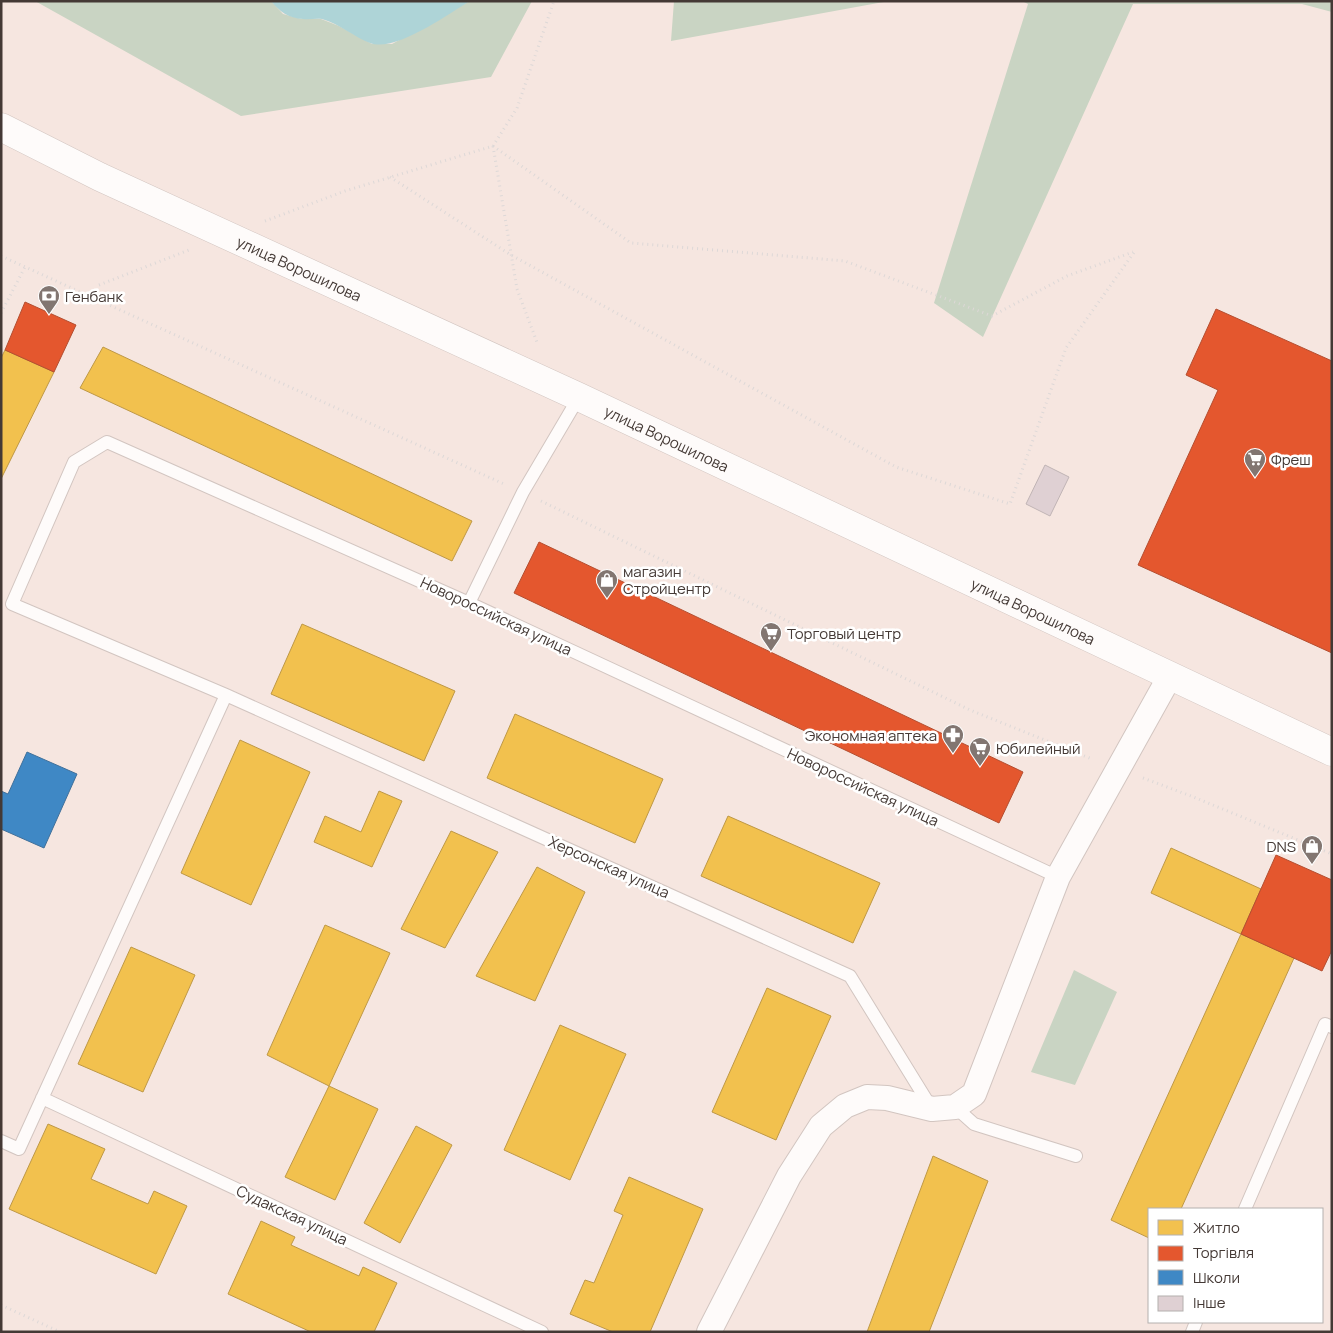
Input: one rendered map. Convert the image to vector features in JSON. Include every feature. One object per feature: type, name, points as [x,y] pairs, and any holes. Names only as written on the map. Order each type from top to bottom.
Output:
[{"type":"main road","name":"улица Ворошилова","points":[[1,126],[100,177],[579,397],[1332,752]]},
{"type":"street","points":[[709,1332],[789,1176],[821,1126],[845,1106],[867,1097],[888,1098],[932,1109],[955,1107],[974,1094],[1058,877],[1170,676]]},
{"type":"lane","points":[[469,602],[523,492],[579,397]]},
{"type":"lane","name":"Новороссийская улица","points":[[12,604],[74,462],[107,442],[469,602],[1058,877]]},
{"type":"lane","name":"Херсонская улица","points":[[12,604],[226,695],[850,976],[932,1109]]},
{"type":"lane","points":[[1,1141],[18,1149],[226,695]]},
{"type":"lane","points":[[1245,1208],[1325,1024],[1332,1027]]},
{"type":"lane","name":"Судакская улица","points":[[42,1098],[542,1332]]},
{"type":"lane","points":[[955,1107],[974,1124],[1076,1156]]},
{"type":"path","points":[[99,286],[345,191],[493,146],[517,108],[554,1]]},
{"type":"path","points":[[390,177],[511,255],[896,467],[1010,504],[1066,348],[1134,251],[1067,276],[992,316],[845,261],[631,243],[493,146]]},
{"type":"path","points":[[493,146],[516,289],[541,353]]},
{"type":"path","points":[[1,256],[523,492],[970,710],[1191,796],[1332,854]]},
{"type":"path","points":[[1,314],[24,267]]},
{"type":"path","points":[[1,1305],[60,1332]]},
{"type":"green space","points":[[35,1],[271,1],[283,14],[302,19],[321,19],[339,26],[372,44],[392,44],[470,1],[532,1],[491,77],[241,116]]},
{"type":"green space","points":[[674,1],[889,1],[671,41]]},
{"type":"green space","points":[[1022,1],[1332,1],[1332,12],[1302,4],[1133,4],[983,337],[934,303],[1028,4]]},
{"type":"green space","points":[[1074,970],[1117,992],[1075,1085],[1031,1072]]},
{"type":"water","points":[[271,1],[470,1],[407,38],[381,45],[370,43],[322,19],[305,19],[289,16]]},
{"type":"building: Житло","points":[[103,347],[472,521],[452,561],[80,388]]},
{"type":"building: Житло","points":[[5,350],[54,372],[1,479],[1,358]]},
{"type":"building: Житло","points":[[302,624],[455,691],[424,761],[271,694]]},
{"type":"building: Житло","points":[[515,714],[663,779],[635,843],[487,778]]},
{"type":"building: Житло","points":[[240,740],[310,772],[251,905],[181,873]]},
{"type":"building: Житло","points":[[379,791],[402,801],[372,867],[314,842],[325,816],[361,832]]},
{"type":"building: Житло","points":[[728,816],[880,883],[853,943],[701,876]]},
{"type":"building: Житло","points":[[451,831],[498,852],[445,948],[401,929]]},
{"type":"building: Житло","points":[[1171,848],[1261,889],[1241,934],[1151,893]]},
{"type":"building: Житло","points":[[537,867],[585,892],[535,1001],[476,976]]},
{"type":"building: Житло","points":[[325,925],[390,953],[329,1086],[267,1055]]},
{"type":"building: Житло","points":[[1241,934],[1294,958],[1181,1208],[1148,1208],[1148,1238],[1111,1220]]},
{"type":"building: Житло","points":[[131,947],[195,975],[143,1092],[78,1064]]},
{"type":"building: Житло","points":[[767,988],[831,1016],[776,1140],[712,1112]]},
{"type":"building: Житло","points":[[560,1025],[626,1054],[570,1180],[504,1150]]},
{"type":"building: Житло","points":[[329,1086],[378,1109],[335,1200],[285,1177]]},
{"type":"building: Житло","points":[[48,1124],[105,1149],[91,1179],[148,1204],[154,1191],[187,1206],[156,1274],[9,1209]]},
{"type":"building: Житло","points":[[416,1126],[452,1145],[400,1243],[364,1223]]},
{"type":"building: Житло","points":[[933,1156],[988,1181],[929,1332],[867,1332]]},
{"type":"building: Житло","points":[[629,1177],[703,1209],[650,1332],[613,1332],[570,1314],[585,1280],[594,1283],[623,1215],[614,1211]]},
{"type":"building: Житло","points":[[261,1221],[295,1237],[291,1245],[359,1276],[363,1267],[397,1283],[374,1332],[311,1332],[228,1294]]},
{"type":"building: Торгівля","points":[[25,302],[76,325],[54,372],[5,350]]},
{"type":"building: Торгівля","name":"Фреш","points":[[1216,309],[1332,361],[1332,653],[1138,565],[1218,390],[1186,375]]},
{"type":"building: Торгівля","points":[[539,542],[1023,772],[999,823],[514,593]]},
{"type":"building: Торгівля","points":[[1276,855],[1332,880],[1332,950],[1322,971],[1241,934]]},
{"type":"building: Школи","points":[[27,752],[77,774],[44,848],[1,829],[1,791],[8,794]]},
{"type":"building: Інше","points":[[1045,465],[1069,477],[1050,516],[1026,504]]},
{"type":"place","name":"Генбанк","points":[[49,315]]},
{"type":"place","name":"Фреш","points":[[1255,478]]},
{"type":"place","name":"магазин Стройцентр","points":[[607,599]]},
{"type":"place","name":"Торговый центр","points":[[771,652]]},
{"type":"place","name":"Экономная аптека","points":[[953,754]]},
{"type":"place","name":"Юбилейный","points":[[980,767]]},
{"type":"place","name":"DNS","points":[[1312,865]]}]
